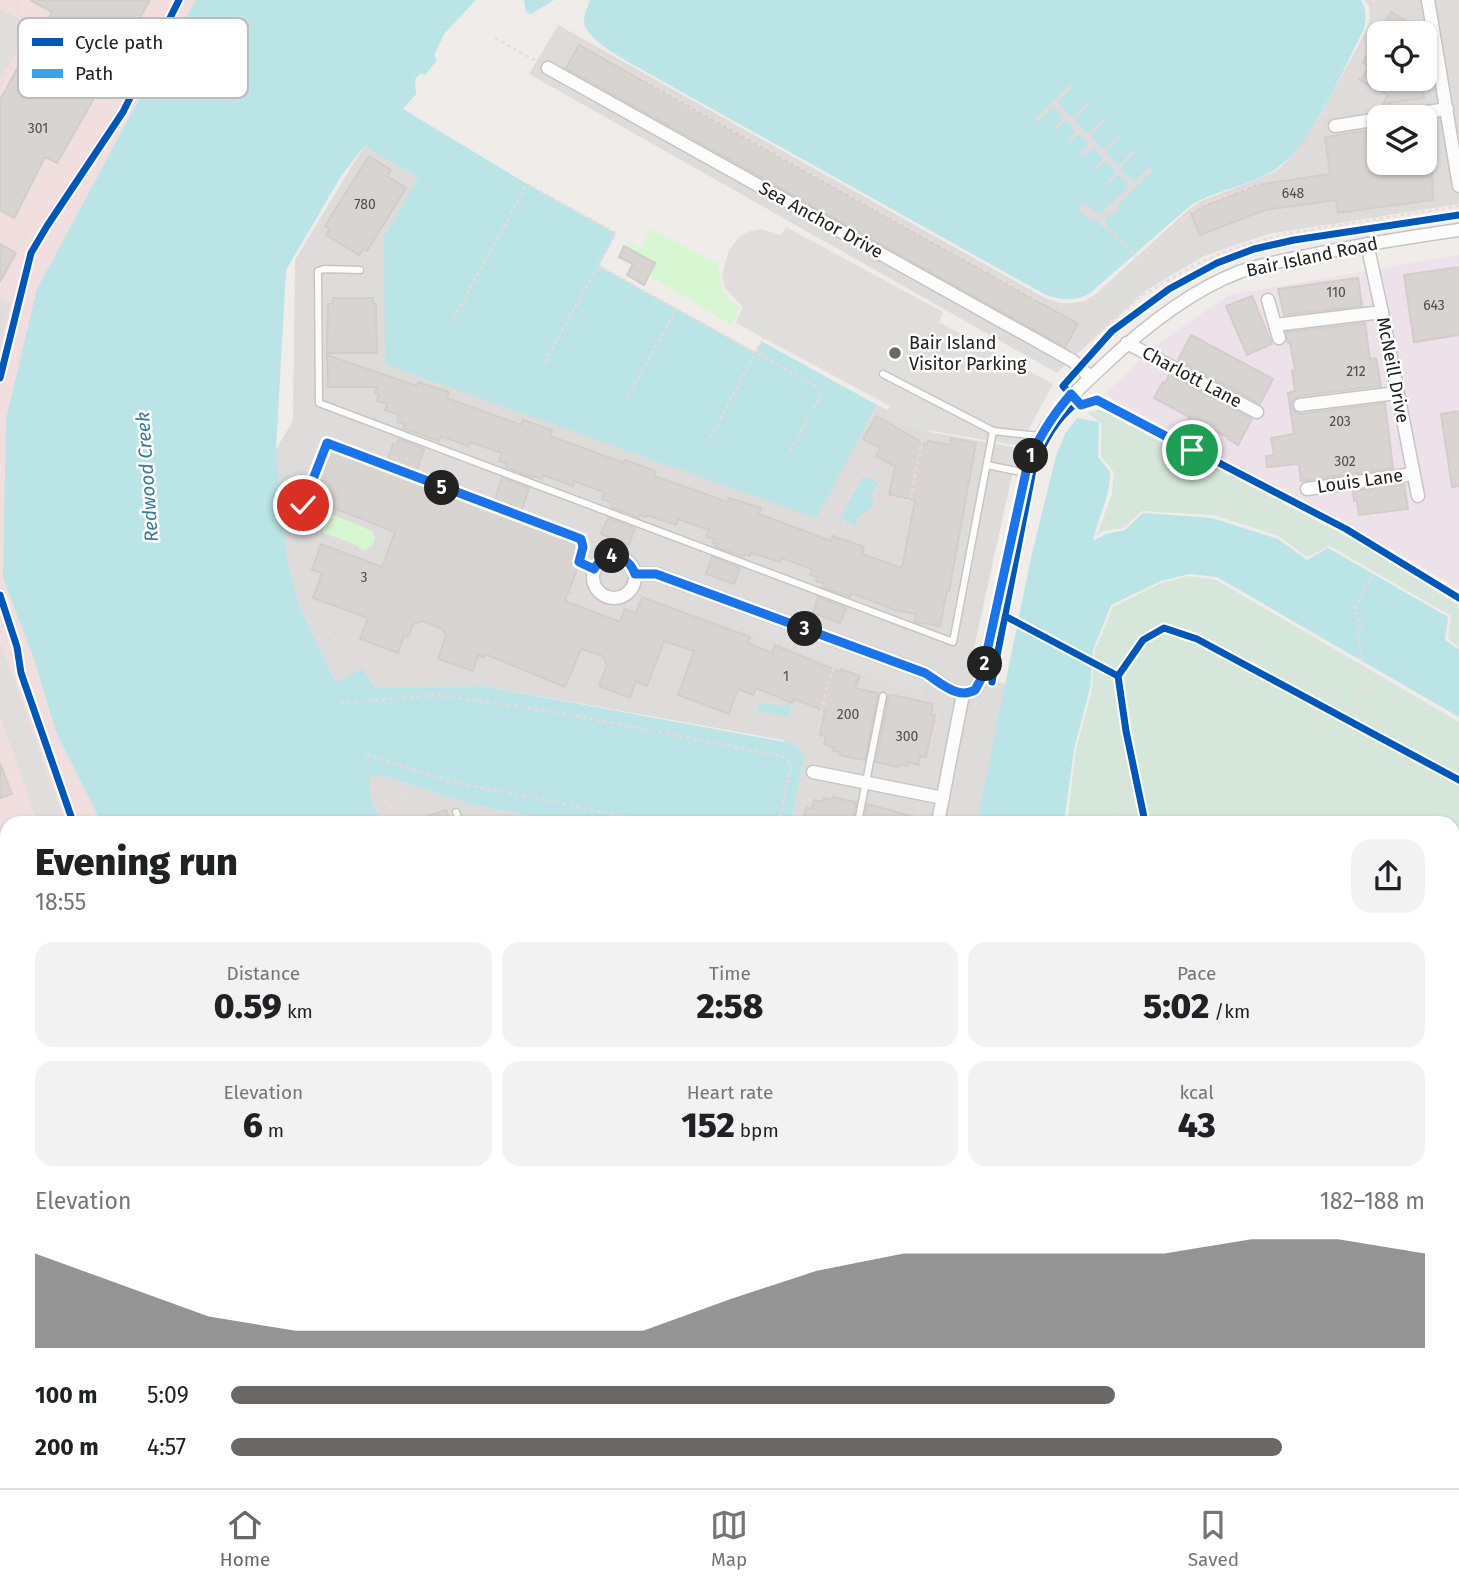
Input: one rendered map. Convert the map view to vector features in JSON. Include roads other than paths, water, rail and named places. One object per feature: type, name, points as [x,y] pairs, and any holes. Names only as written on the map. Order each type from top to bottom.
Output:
[{"type":"street","points":[[1443,0],[1429,1],[1459,186]]},
{"type":"street","name":"Sea Anchor Drive","points":[[548,68],[1073,361],[1090,377]]},
{"type":"street","points":[[1437,111],[1447,109]]},
{"type":"street","points":[[1335,126],[1367,122]]},
{"type":"street","name":"Bair Island Road","points":[[963,694],[975,690],[981,679],[1026,473],[1040,436],[1065,401],[1090,377],[1127,343],[1192,297],[1237,273],[1261,265],[1367,244],[1459,230]]},
{"type":"street","name":"McNeill Drive","points":[[1367,244],[1418,496]]},
{"type":"street","points":[[1268,300],[1279,338]]},
{"type":"street","points":[[1275,325],[1382,312]]},
{"type":"street","name":"Charlott Lane","points":[[1127,343],[1257,412]]},
{"type":"street","points":[[1300,405],[1397,393]]},
{"type":"street","name":"Louis Lane","points":[[1307,489],[1413,474]]},
{"type":"street","points":[[615,556],[628,561],[635,574],[632,588],[621,597],[614,598],[606,597],[596,589],[592,576],[602,559],[615,556]]},
{"type":"street","points":[[635,574],[656,574],[925,673],[963,694],[939,816]]},
{"type":"street","points":[[810,776],[866,783],[943,798]]},
{"type":"lane","points":[[360,270],[318,271],[318,402],[953,642],[993,431]]},
{"type":"lane","points":[[883,374],[993,431],[1040,436]]},
{"type":"lane","points":[[987,464],[1026,473]]},
{"type":"lane","points":[[859,816],[883,696]]},
{"type":"lane","points":[[456,812],[458,816]]},
{"type":"water","name":"Redwood Creek","points":[[196,0],[476,0],[444,34],[434,55],[437,60],[425,75],[421,73],[415,79],[416,94],[403,109],[527,184],[616,233],[599,266],[755,352],[761,341],[877,405],[816,518],[385,364],[384,236],[418,178],[364,146],[341,176],[286,270],[276,449],[288,565],[300,607],[336,683],[361,669],[375,688],[483,686],[795,744],[804,758],[792,816],[531,816],[470,804],[384,776],[372,776],[369,788],[379,816],[98,816],[56,732],[33,656],[3,578],[6,419],[37,289],[140,98],[248,98],[248,18],[186,18]]},
{"type":"water","points":[[524,0],[554,0],[531,14],[526,12]]},
{"type":"water","points":[[590,0],[1361,0],[1366,19],[1363,31],[1314,125],[1289,157],[1267,175],[1191,205],[1090,293],[1069,299],[1046,295],[611,51],[587,30],[584,19]]},
{"type":"water","points":[[1077,418],[1099,422],[1098,457],[1110,472],[1108,491],[1093,541],[1106,534],[1125,530],[1143,513],[1212,518],[1278,539],[1307,560],[1328,548],[1448,617],[1445,640],[1459,650],[1459,717],[1217,577],[1189,574],[1161,581],[1111,605],[1093,650],[1090,688],[1074,749],[1065,816],[978,816],[1031,558],[1056,456],[1065,434]]},
{"type":"water","points":[[864,475],[878,483],[871,495],[872,508],[861,514],[855,526],[840,518]]},
{"type":"water","points":[[759,702],[785,707],[786,704],[791,705],[789,716],[757,711]]},
{"type":"place","name":"Bair Island Visitor Parking","points":[[895,353]]}]
